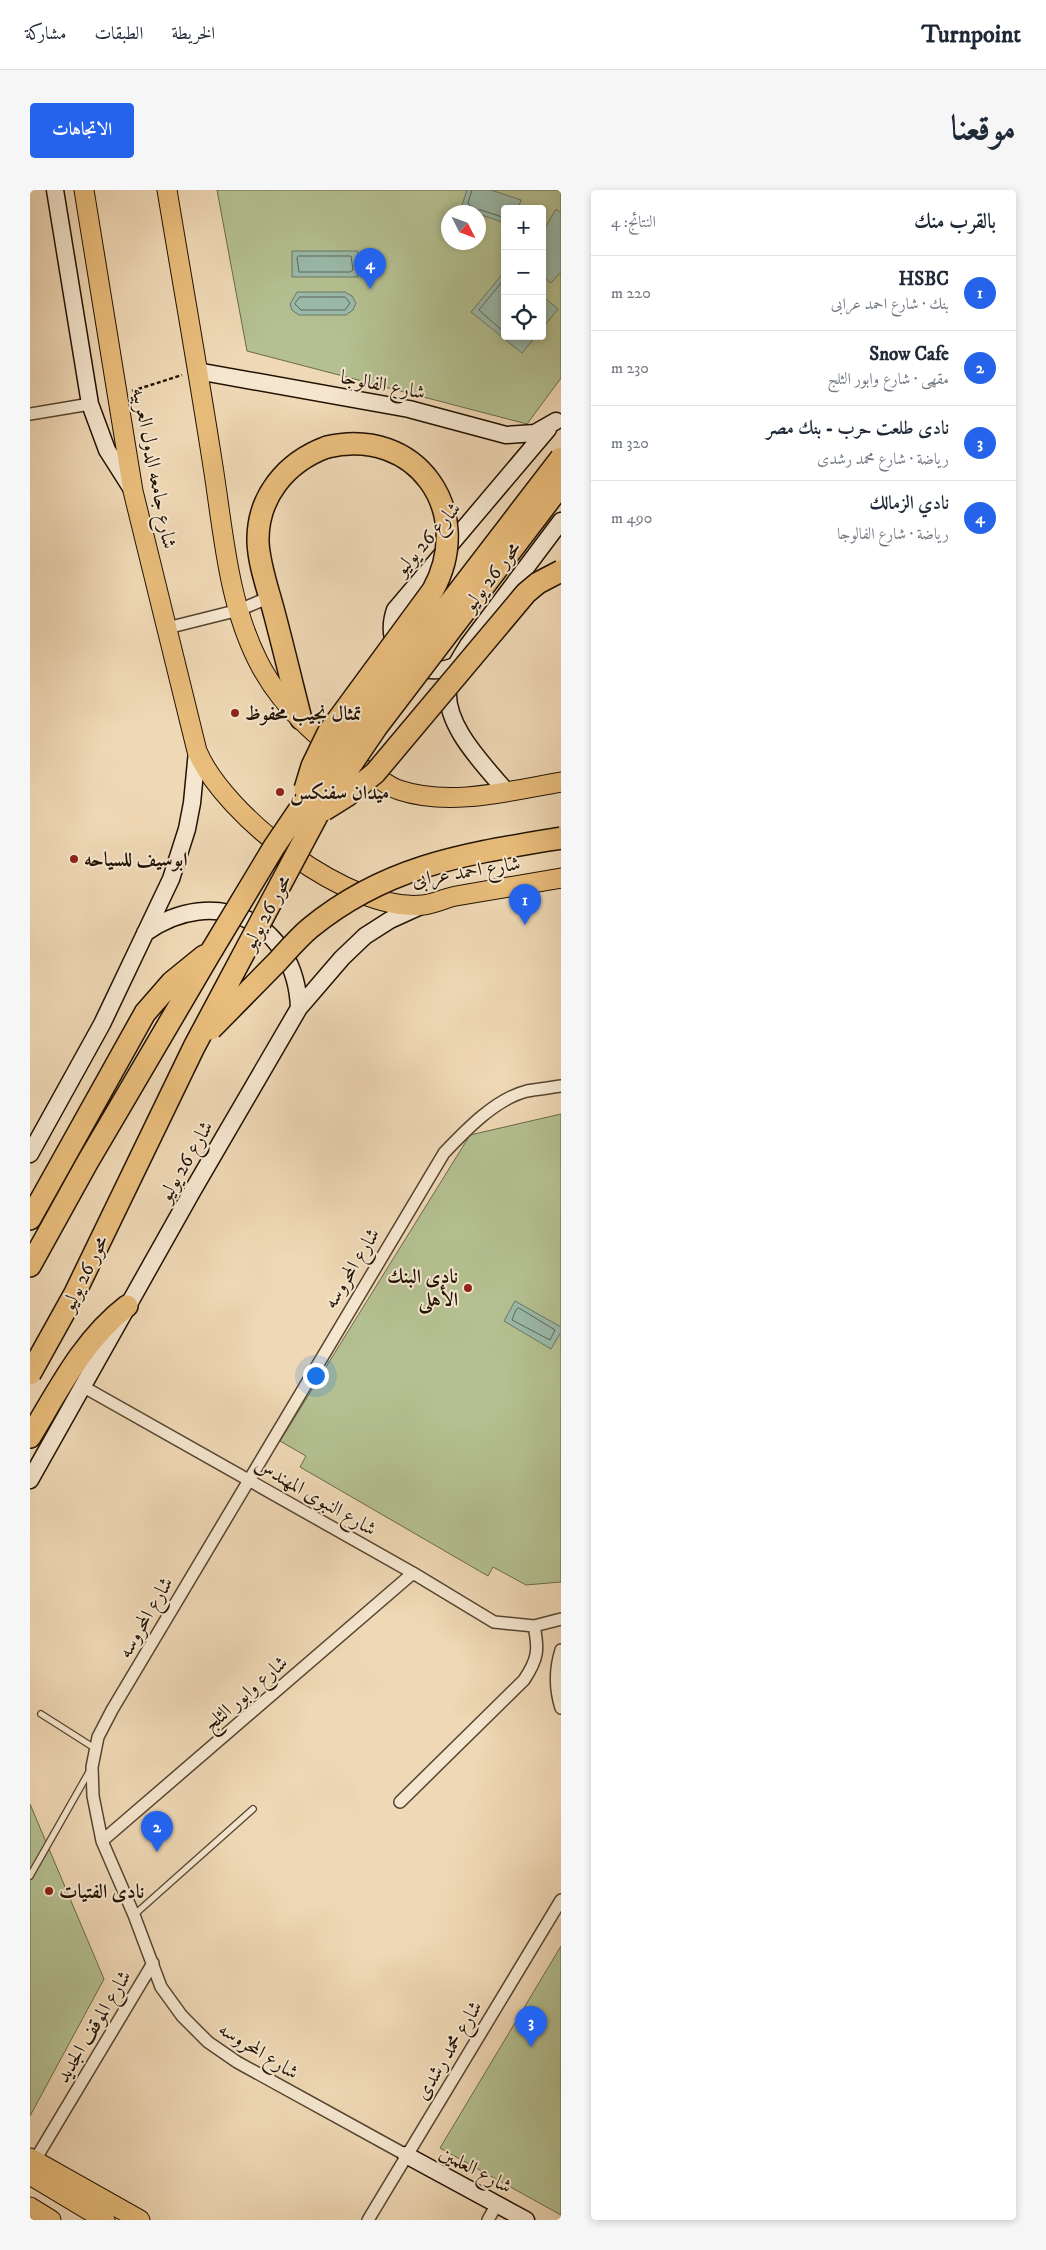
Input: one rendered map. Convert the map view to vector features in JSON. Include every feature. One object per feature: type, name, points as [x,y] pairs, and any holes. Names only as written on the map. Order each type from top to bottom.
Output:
[{"type":"highway","points":[[301,719],[258,543],[259,529],[266,502],[272,489],[290,467],[314,452],[327,447],[354,443],[382,447],[396,453],[420,470],[437,493],[443,506],[447,520],[448,549],[440,577],[433,590],[324,741],[312,766],[310,809],[348,795],[375,774],[526,593],[538,583],[561,571]]},
{"type":"highway","name":"محور 26 يوليو","points":[[30,1374],[75,1292],[310,809],[360,720],[561,458]]},
{"type":"highway","name":"محور 26 يوليو","points":[[30,1266],[87,1162],[212,950],[310,809],[376,728],[561,485]]},
{"type":"highway","points":[[194,1048],[308,929],[368,889],[410,870],[448,859],[561,838]]},
{"type":"highway","points":[[30,1219],[145,1013],[172,982],[212,950]]},
{"type":"highway","points":[[30,1437],[82,1350],[104,1325],[127,1306]]},
{"type":"main road","points":[[55,190],[90,404],[107,450],[133,491]]},
{"type":"main road","name":"شارع جامعه الدول العربيه","points":[[84,190],[133,491],[197,752]]},
{"type":"main road","points":[[167,190],[229,569],[245,632],[258,662],[276,690],[301,719],[345,757],[396,790],[441,798],[507,792],[561,782]]},
{"type":"main road","name":"شارع الفالوجا","points":[[197,371],[409,409],[506,435],[535,433],[558,417]]},
{"type":"main road","name":"شارع 26 يوليو","points":[[455,666],[446,670],[428,671],[404,659],[394,644],[392,636],[391,627],[395,610],[558,417]]},
{"type":"main road","points":[[507,792],[475,754],[453,720],[448,698],[448,683],[455,666],[561,521]]},
{"type":"main road","points":[[30,1154],[102,1024],[171,879],[180,854],[192,804],[197,752]]},
{"type":"main road","name":"شارع احمد عرابى","points":[[197,752],[204,769],[236,808],[275,843],[319,872],[367,894],[392,902],[423,905],[453,897],[561,878]]},
{"type":"main road","name":"شارع 26 يوليو","points":[[30,1480],[127,1306],[298,1008],[342,958],[365,936],[390,920],[423,905]]},
{"type":"main road","points":[[145,933],[176,915],[194,910],[221,911],[247,919],[262,928],[286,956],[296,981],[298,1008]]},
{"type":"main road","name":"شارع العلمين","points":[[406,2155],[526,2220]]},
{"type":"main road","points":[[32,2164],[105,2220]]},
{"type":"main road","points":[[32,2164],[140,2220]]},
{"type":"main road","points":[[30,2207],[51,2220]]},
{"type":"street","points":[[30,414],[90,404]]},
{"type":"street","points":[[166,628],[239,610],[270,597]]},
{"type":"street","name":"شارع المحروسه","points":[[406,2155],[237,2062],[208,2042],[182,2016],[161,1987],[134,1915],[102,1841],[93,1796],[92,1766],[98,1737],[112,1710],[444,1153],[467,1128],[495,1108],[525,1092],[561,1086]]},
{"type":"street","name":"شارع النبوى المهندس","points":[[82,1386],[413,1573],[494,1622],[534,1626],[561,1618]]},
{"type":"street","name":"شارع وابور الثلج","points":[[102,1841],[413,1573]]},
{"type":"street","points":[[400,1802],[524,1680],[534,1665],[538,1646],[534,1626]]},
{"type":"street","points":[[561,1650],[557,1665],[557,1696],[561,1708]]},
{"type":"street","name":"شارع محمد رشدى","points":[[368,2220],[561,1900]]},
{"type":"street","name":"شارع الموقف الجديد","points":[[32,2164],[153,1963]]},
{"type":"street","points":[[488,2220],[497,2204]]},
{"type":"lane","points":[[41,1714],[96,1749]]},
{"type":"lane","points":[[30,1876],[92,1766]]},
{"type":"lane","points":[[134,1915],[253,1809]]},
{"type":"path","points":[[118,395],[197,371]]},
{"type":"green space","points":[[217,190],[561,190],[561,378],[527,424],[247,351]]},
{"type":"green space","name":"نادى البنك الأهلى","points":[[561,1114],[561,1582],[526,1585],[493,1567],[488,1576],[300,1467],[306,1456],[280,1441],[470,1135]]},
{"type":"green space","name":"نادى الفتيات","points":[[30,1804],[104,1979],[30,2116]]},
{"type":"green space","points":[[561,1946],[561,2215],[440,2148]]},
{"type":"water","points":[[467,190],[491,190],[521,200],[519,205],[501,205],[501,222],[486,217],[486,205],[462,205]]},
{"type":"water","points":[[556,209],[561,213],[561,272],[551,283],[546,279],[546,226]]},
{"type":"water","points":[[292,251],[358,251],[358,277],[292,277]]},
{"type":"water","points":[[501,276],[501,336],[471,312]]},
{"type":"water","points":[[297,292],[345,292],[352,296],[356,303],[353,310],[346,315],[299,315],[292,310],[290,304]]},
{"type":"water","points":[[546,299],[558,309],[546,324]]},
{"type":"water","points":[[506,340],[533,340],[522,353]]},
{"type":"water","points":[[515,1301],[561,1327],[561,1332],[551,1349],[504,1321]]},
{"type":"place","name":"نادي الزمالك","points":[[370,289]]},
{"type":"place","name":"تمثال نجيب محفوظ","points":[[235,713]]},
{"type":"place","name":"ميدان سفنكس","points":[[280,792]]},
{"type":"place","name":"ابوسيف للسياحه","points":[[74,859]]},
{"type":"place","name":"HSBC","points":[[525,925]]},
{"type":"place","name":"نادى البنك الأهلى","points":[[468,1288]]},
{"type":"place","name":"Snow Cafe","points":[[157,1852]]},
{"type":"place","name":"نادى الفتيات","points":[[49,1891]]},
{"type":"place","name":"نادى طلعت حرب - بنك مصر","points":[[531,2047]]}]
